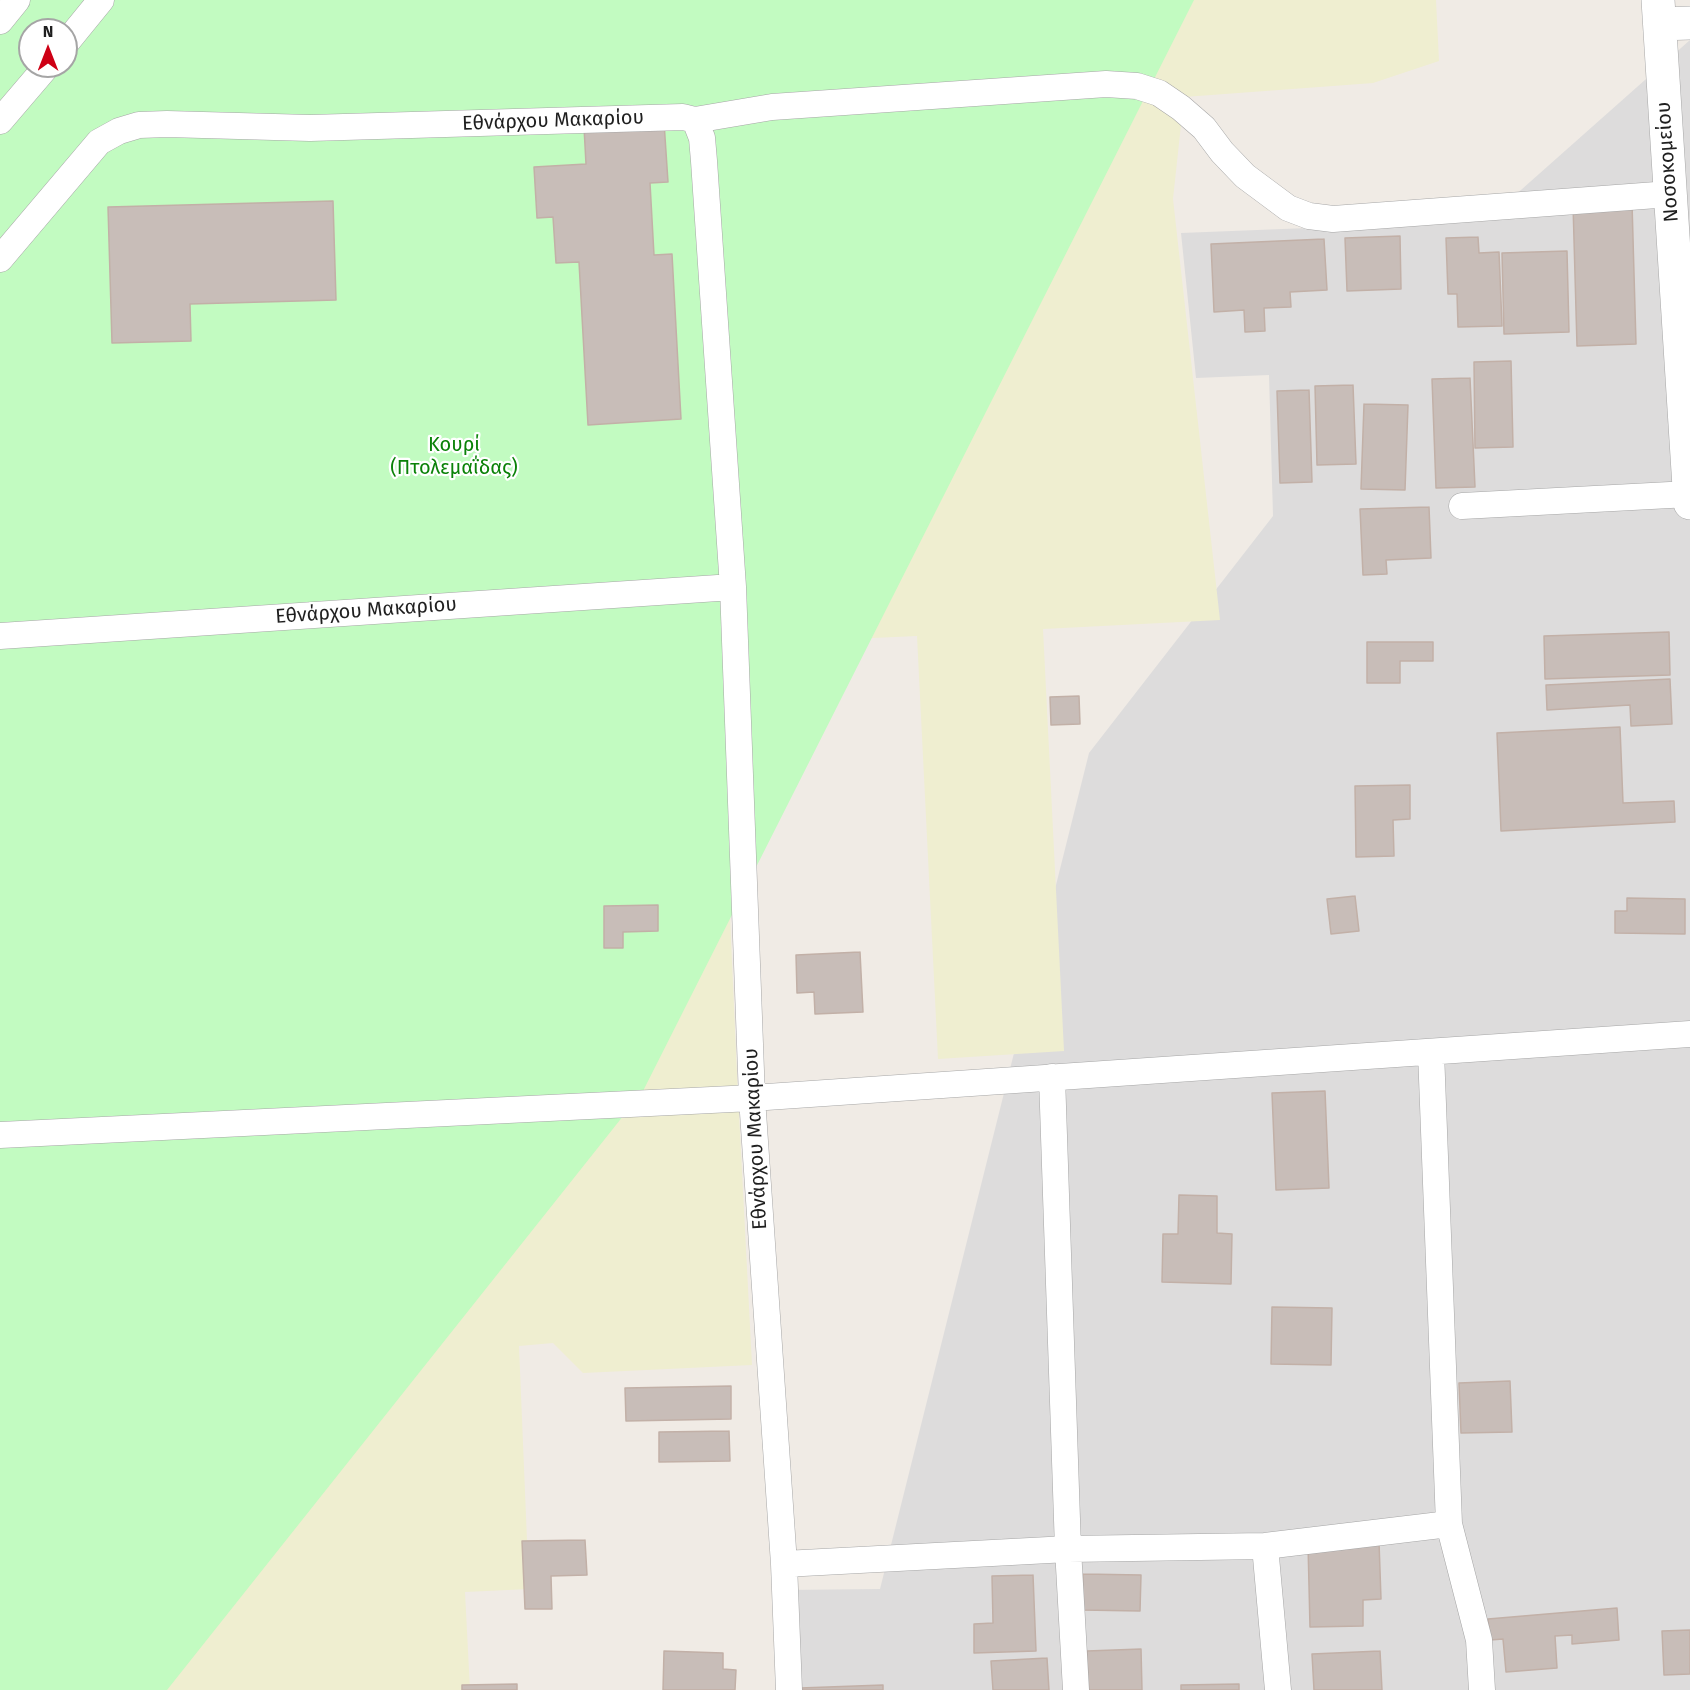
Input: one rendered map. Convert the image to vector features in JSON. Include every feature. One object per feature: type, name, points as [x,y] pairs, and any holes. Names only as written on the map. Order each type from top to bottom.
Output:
[{"type":"street","points":[[0,21],[17,0]]},
{"type":"street","points":[[78,28],[101,0]]},
{"type":"street","name":"Νοσοκομείου","points":[[1669,16],[1670,194],[1690,503]]},
{"type":"street","points":[[0,121],[37,78]]},
{"type":"street","points":[[695,120],[772,107],[1106,84],[1137,86],[1159,93],[1181,108],[1204,128],[1222,152],[1245,176],[1288,208],[1309,216],[1333,219],[1670,194]]},
{"type":"street","name":"Εθνάρχου Μακαρίου","points":[[0,259],[99,142],[119,131],[140,125],[310,128],[683,117],[695,120],[702,138],[705,160],[733,587],[752,1098],[784,1564],[789,1690]]},
{"type":"street","points":[[1462,506],[1689,494]]},
{"type":"street","name":"Εθνάρχου Μακαρίου","points":[[0,636],[733,587]]},
{"type":"street","points":[[0,1135],[752,1098],[1690,1034]]},
{"type":"street","points":[[1431,1052],[1449,1524],[1479,1640],[1482,1690]]},
{"type":"street","points":[[1052,1077],[1068,1549],[1076,1690]]},
{"type":"street","points":[[784,1564],[1068,1549],[1264,1546],[1449,1524]]},
{"type":"street","points":[[1264,1546],[1278,1690]]},
{"type":"shaded area","points":[[1690,40],[1690,1690],[787,1690],[784,1590],[880,1589],[1089,753],[1273,516],[1269,375],[1196,378],[1181,233],[1486,221]]},
{"type":"green space","name":"Κουρί (Πτολεμαΐδας)","points":[[0,0],[1436,0],[1439,61],[1373,83],[1184,97],[1173,199],[1220,620],[1043,629],[1064,1051],[938,1059],[917,636],[718,645],[752,1365],[583,1373],[553,1343],[519,1346],[529,1589],[465,1592],[470,1690],[0,1690]]},
{"type":"green space","name":"Κουρί (Πτολεμαΐδας)","points":[[0,0],[1194,0],[643,1091],[167,1690],[0,1690]]},
{"type":"building","points":[[664,122],[668,182],[650,183],[654,255],[672,254],[681,419],[588,425],[579,262],[556,263],[553,217],[537,218],[534,167],[586,164],[584,127]]},
{"type":"building","points":[[333,201],[336,300],[190,304],[191,341],[112,343],[108,207]]},
{"type":"building","points":[[1632,203],[1636,344],[1577,346],[1573,204]]},
{"type":"building","points":[[1400,236],[1401,289],[1347,291],[1345,238]]},
{"type":"building","points":[[1478,237],[1479,253],[1499,252],[1502,326],[1458,327],[1457,294],[1448,294],[1446,238]]},
{"type":"building","points":[[1324,239],[1327,290],[1290,292],[1291,307],[1264,308],[1265,331],[1245,332],[1244,310],[1214,312],[1211,244]]},
{"type":"building","points":[[1567,251],[1569,332],[1504,334],[1502,253]]},
{"type":"building","points":[[1511,361],[1513,447],[1475,448],[1474,362]]},
{"type":"building","points":[[1470,378],[1475,487],[1436,488],[1432,379]]},
{"type":"building","points":[[1353,385],[1356,464],[1317,465],[1315,386]]},
{"type":"building","points":[[1309,390],[1312,482],[1280,483],[1277,391]]},
{"type":"building","points":[[1364,404],[1408,405],[1405,490],[1361,489]]},
{"type":"building","points":[[1429,507],[1431,558],[1386,560],[1387,574],[1363,575],[1360,509]]},
{"type":"building","points":[[1669,632],[1670,675],[1545,679],[1544,636]]},
{"type":"building","points":[[1367,642],[1433,642],[1433,661],[1400,661],[1400,683],[1367,683]]},
{"type":"building","points":[[1670,679],[1672,724],[1631,726],[1630,705],[1547,710],[1546,685]]},
{"type":"building","points":[[1079,696],[1080,724],[1051,725],[1050,697]]},
{"type":"building","points":[[1620,727],[1623,803],[1674,801],[1675,822],[1501,831],[1497,733]]},
{"type":"building","points":[[1410,785],[1410,819],[1393,820],[1394,856],[1356,857],[1355,786]]},
{"type":"building","points":[[1355,896],[1359,931],[1331,934],[1327,899]]},
{"type":"building","points":[[1627,898],[1685,899],[1685,934],[1615,933],[1615,911],[1627,911]]},
{"type":"building","points":[[658,905],[658,931],[623,932],[623,948],[604,948],[604,906]]},
{"type":"building","points":[[860,952],[863,1012],[815,1014],[814,992],[797,993],[796,955]]},
{"type":"building","points":[[1325,1091],[1329,1188],[1276,1190],[1272,1093]]},
{"type":"building","points":[[1179,1195],[1217,1196],[1217,1233],[1232,1234],[1231,1284],[1162,1282],[1163,1234],[1178,1234]]},
{"type":"building","points":[[1272,1307],[1332,1308],[1331,1365],[1271,1364]]},
{"type":"building","points":[[1510,1381],[1512,1432],[1461,1433],[1459,1383]]},
{"type":"building","points":[[731,1386],[731,1419],[626,1421],[625,1388]]},
{"type":"building","points":[[729,1431],[730,1461],[659,1462],[659,1432]]},
{"type":"building","points":[[585,1540],[587,1575],[551,1576],[552,1609],[525,1609],[522,1541]]},
{"type":"building","points":[[1379,1542],[1381,1599],[1363,1600],[1363,1626],[1310,1627],[1308,1544]]},
{"type":"building","points":[[1083,1574],[1141,1575],[1140,1611],[1082,1610]]},
{"type":"building","points":[[1033,1575],[1036,1651],[974,1653],[974,1624],[993,1623],[992,1576]]},
{"type":"building","points":[[1617,1608],[1619,1640],[1572,1644],[1572,1635],[1555,1636],[1557,1668],[1506,1672],[1503,1639],[1490,1640],[1488,1619]]},
{"type":"building","points":[[1690,1630],[1690,1674],[1664,1675],[1662,1631]]},
{"type":"building","points":[[1141,1649],[1142,1690],[1088,1690],[1087,1651]]},
{"type":"building","points":[[664,1651],[723,1653],[723,1669],[736,1670],[735,1690],[663,1690]]},
{"type":"building","points":[[1380,1651],[1382,1690],[1314,1690],[1312,1654]]},
{"type":"building","points":[[1047,1658],[1049,1690],[993,1690],[991,1661]]},
{"type":"building","points":[[517,1684],[517,1690],[462,1690],[462,1685]]},
{"type":"building","points":[[1239,1684],[1239,1690],[1181,1690],[1181,1685]]},
{"type":"building","points":[[883,1685],[883,1690],[800,1690],[800,1688]]}]
